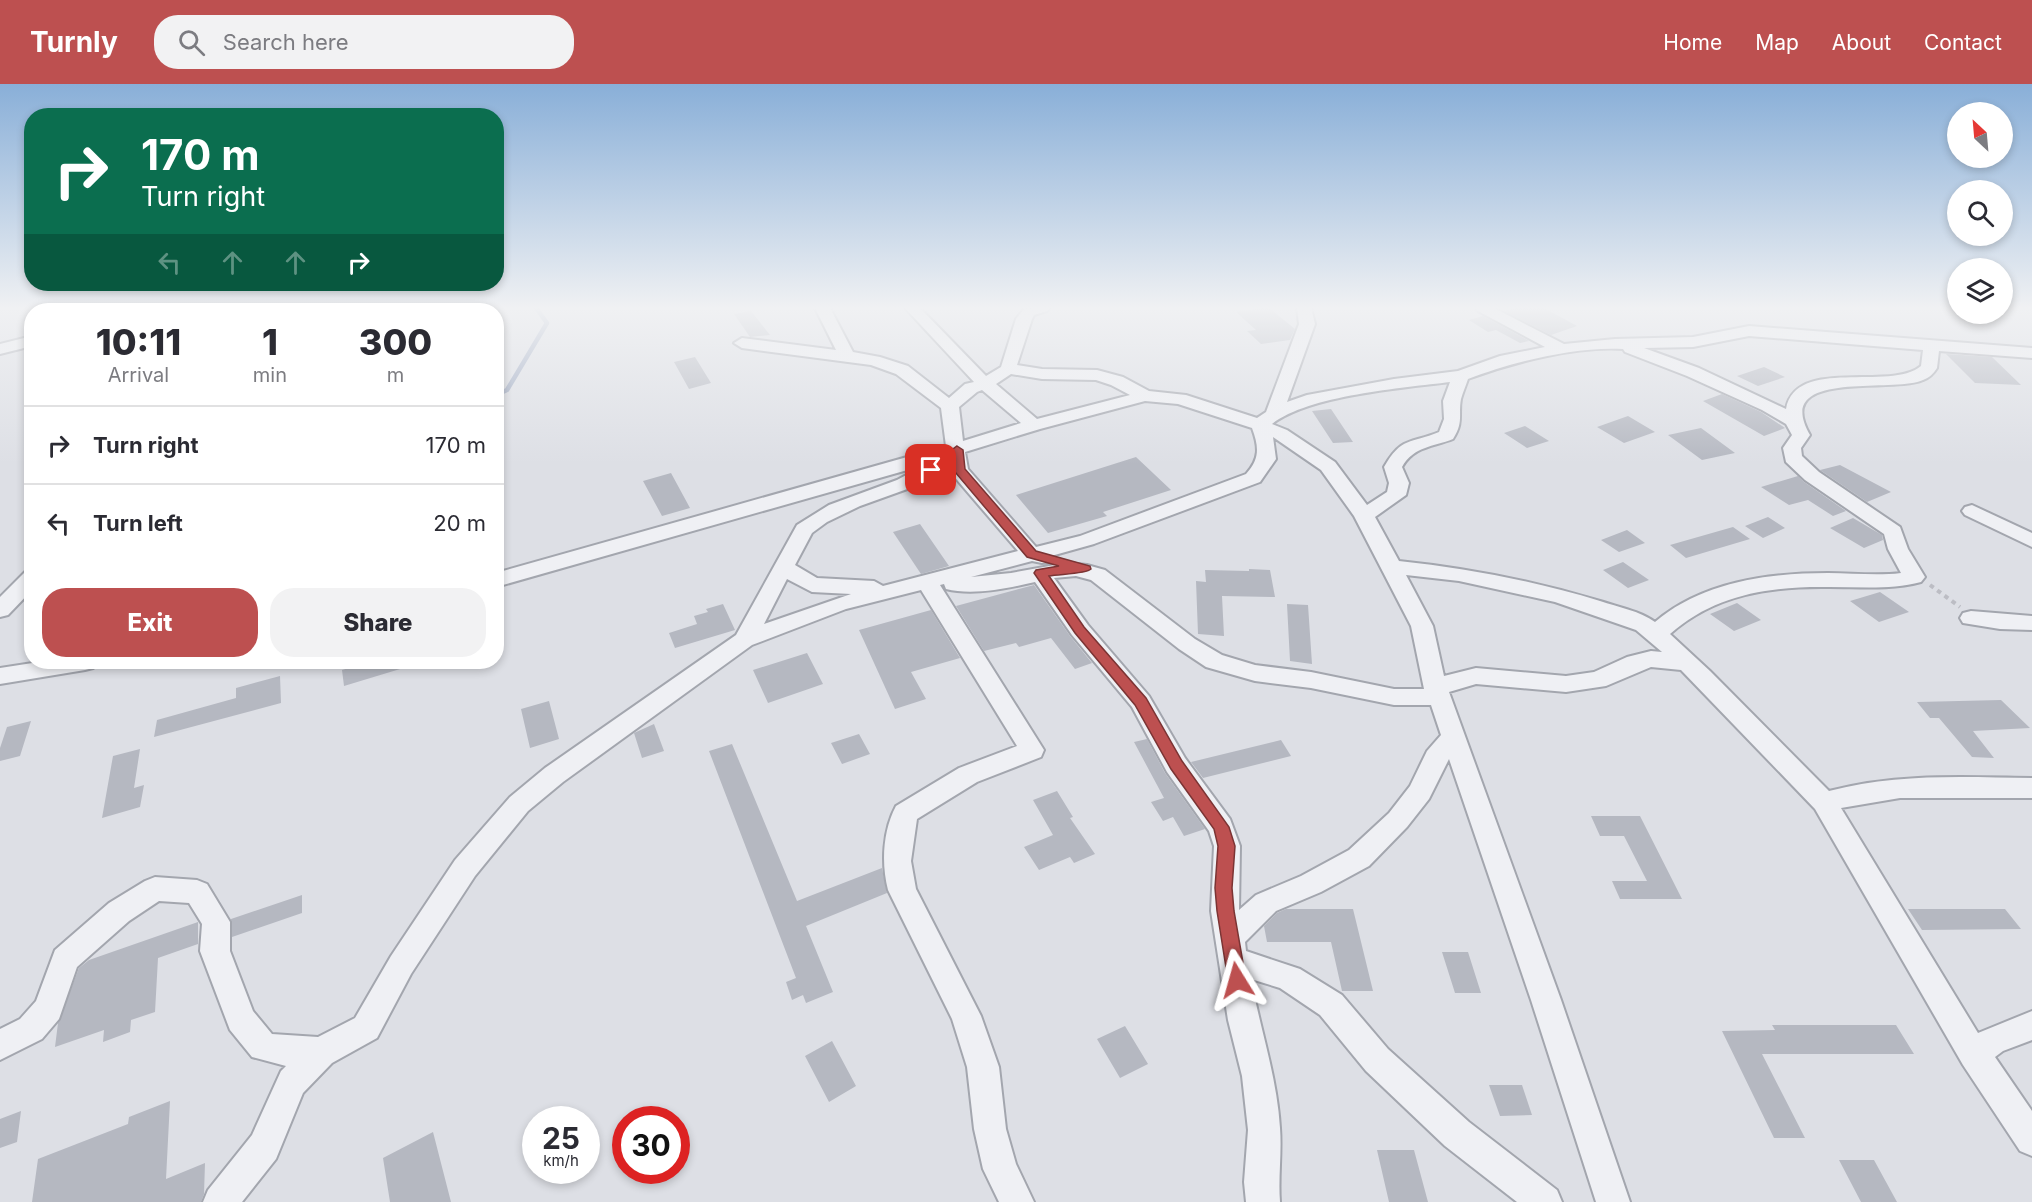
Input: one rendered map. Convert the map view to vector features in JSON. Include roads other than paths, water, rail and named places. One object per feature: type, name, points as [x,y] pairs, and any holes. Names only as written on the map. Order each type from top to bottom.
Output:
[{"type":"street","points":[[874,360],[902,370],[950,406]]},
{"type":"street","points":[[962,360],[985,384],[1034,425]]},
{"type":"street","points":[[1011,360],[1008,369],[985,384],[971,388],[950,406],[950,419],[959,470],[1036,564],[1080,630],[1141,702],[1176,765],[1221,827],[1227,846],[1225,911],[1233,948],[1243,1020],[1258,1076],[1263,1119],[1261,1182],[1263,1202]]},
{"type":"street","points":[[784,568],[812,585],[896,589],[929,585],[973,584],[1036,564],[1087,540],[1252,478],[1264,466],[1269,451],[1267,419],[1292,360]]},
{"type":"street","points":[[1267,419],[1307,400],[1394,384],[1461,376],[1503,360]]},
{"type":"street","points":[[1656,634],[1695,604],[1733,592],[1805,582],[1898,581],[1914,577],[1898,549],[1893,531],[1812,476],[1793,458],[1792,448],[1801,435],[1793,421],[1725,385],[1658,360]]},
{"type":"street","points":[[1793,421],[1796,402],[1806,392],[1826,384],[1918,377],[1929,369],[1930,360]]},
{"type":"street","points":[[1008,369],[1042,374],[1097,375],[1117,381],[1145,396]]},
{"type":"street","points":[[1364,514],[1396,495],[1398,483],[1393,467],[1398,457],[1412,444],[1439,439],[1447,435],[1453,418],[1452,401],[1461,376]]},
{"type":"street","points":[[504,578],[957,450],[1034,425],[1145,396],[1180,399],[1267,419],[1281,434],[1328,466],[1364,514],[1422,626],[1438,692],[1613,1202]]},
{"type":"street","points":[[744,640],[804,529],[820,516],[931,470],[957,450]]},
{"type":"street","points":[[1972,511],[2032,541]]},
{"type":"street","points":[[1085,569],[1087,540]]},
{"type":"street","points":[[230,1196],[264,1147],[292,1082],[321,1052],[366,1028],[401,965],[465,868],[519,804],[554,775],[608,739],[744,640],[839,604],[896,589],[1036,564],[1085,569],[1098,575],[1187,644],[1214,661],[1255,672],[1311,680],[1394,698],[1438,692],[1476,676],[1566,684],[1598,680],[1635,663],[1651,659],[1687,663]]},
{"type":"street","points":[[1390,567],[1459,574],[1559,596],[1623,616],[1644,625],[1656,634],[1824,802],[1974,1054],[2032,1139]]},
{"type":"street","points":[[929,585],[1032,750],[968,775],[905,813],[896,856],[896,871],[902,890],[966,1016],[983,1067],[990,1129],[1000,1169],[1017,1202]]},
{"type":"street","points":[[0,610],[24,586]]},
{"type":"street","points":[[1971,618],[2032,623]]},
{"type":"street","points":[[0,676],[42,669]]},
{"type":"street","points":[[1233,948],[1266,903],[1311,884],[1359,858],[1398,820],[1420,792],[1436,758],[1454,736]]},
{"type":"street","points":[[1824,802],[1848,795],[1927,788],[2032,788]]},
{"type":"street","points":[[0,1045],[31,1029],[48,1009],[65,959],[119,912],[155,889],[197,892],[216,922],[215,951],[241,1020],[263,1047],[287,1051],[321,1052]]},
{"type":"street","points":[[1233,948],[1289,978],[1331,1005],[1377,1060],[1457,1134],[1545,1202]]},
{"type":"street","points":[[1974,1054],[1992,1041],[2032,1025]]},
{"type":"waterway","points":[[504,391],[525,360]]}]
